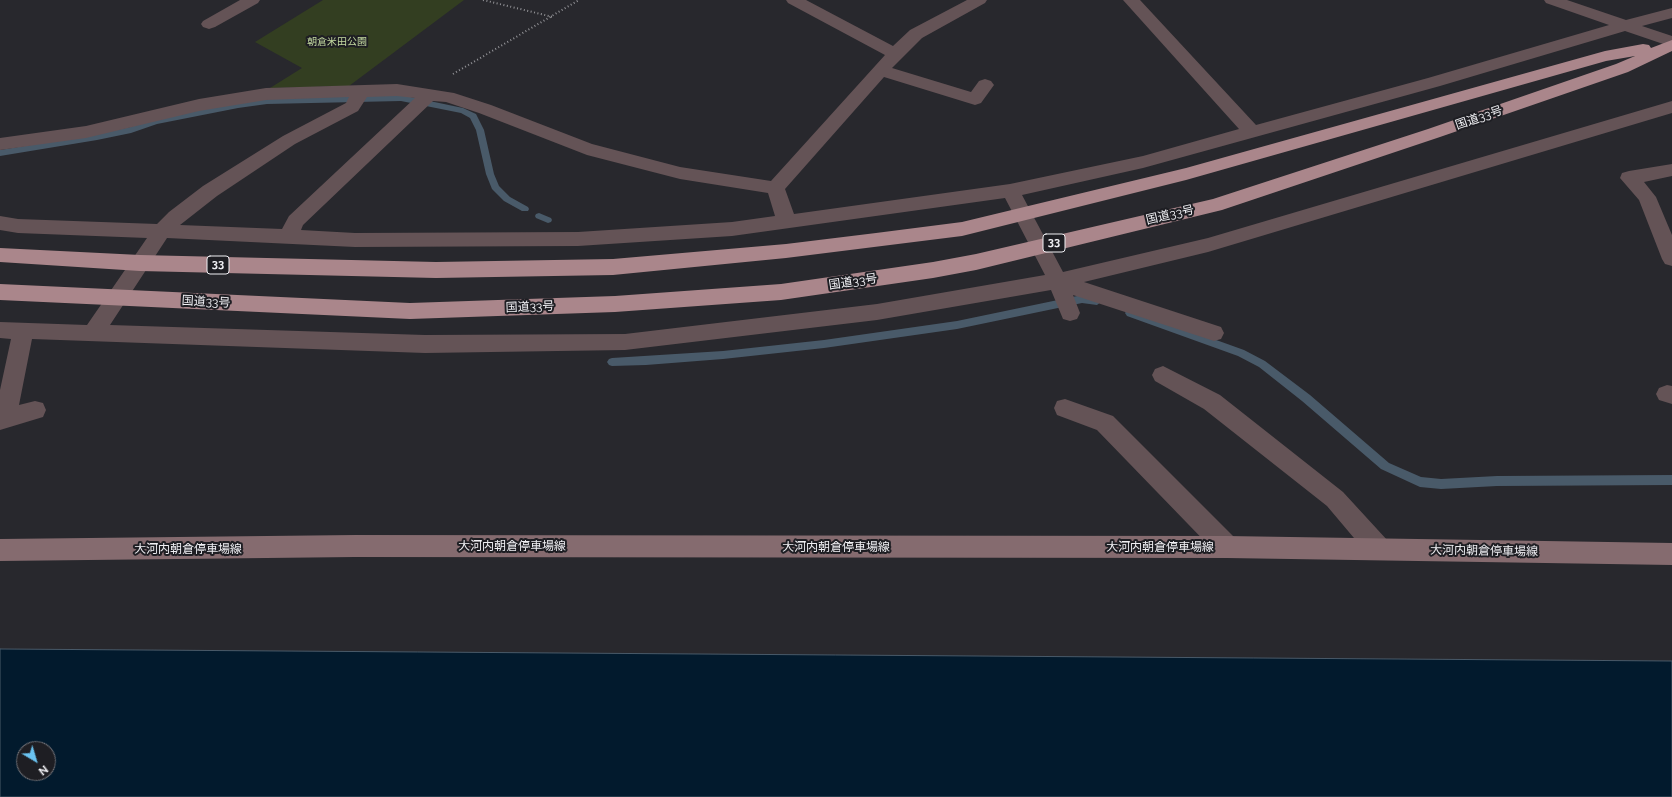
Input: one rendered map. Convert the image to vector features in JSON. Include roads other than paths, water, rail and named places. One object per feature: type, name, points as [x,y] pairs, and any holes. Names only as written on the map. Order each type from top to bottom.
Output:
[{"type":"highway","name":"国道33号","points":[[0,255],[140,263],[436,270],[613,268],[786,251],[876,240],[962,229],[1186,174],[1605,56],[1672,44]]},
{"type":"highway","name":"国道33号","points":[[0,292],[410,311],[615,304],[781,292],[933,270],[976,262],[1215,205],[1434,133],[1622,68],[1672,44]]},
{"type":"main road","name":"大河内朝倉停車場線","points":[[0,550],[355,546],[1227,547],[1379,548],[1672,554]]},
{"type":"street","points":[[209,24],[252,0]]},
{"type":"street","points":[[794,0],[895,54]]},
{"type":"street","points":[[775,188],[895,54],[916,34],[979,0]]},
{"type":"street","points":[[1131,0],[1252,132]]},
{"type":"street","points":[[1552,0],[1672,44]]},
{"type":"street","points":[[0,224],[355,240],[578,239],[732,229],[1010,191],[1143,162],[1434,82],[1672,13]]},
{"type":"street","points":[[881,70],[970,106],[985,85]]},
{"type":"street","points":[[0,144],[86,132],[199,106],[258,95],[358,97],[397,90],[423,97],[448,97],[485,108],[587,149],[680,173],[775,188]]},
{"type":"street","points":[[93,333],[162,231],[176,217],[210,191],[289,140],[352,107],[358,97]]},
{"type":"street","points":[[288,237],[296,221],[423,97]]},
{"type":"street","points":[[0,330],[425,344],[625,342],[877,312],[1058,281],[1208,245],[1672,107]]},
{"type":"street","points":[[1672,170],[1629,178],[1647,197],[1672,259]]},
{"type":"street","points":[[775,188],[787,222]]},
{"type":"street","points":[[1010,191],[1058,281],[1070,313]]},
{"type":"street","points":[[1058,281],[1214,333]]},
{"type":"street","points":[[23,331],[3,419],[35,410]]},
{"type":"street","points":[[1163,375],[1212,402],[1335,499],[1379,548]]},
{"type":"street","points":[[1065,408],[1105,423],[1227,547]]},
{"type":"water","points":[[0,649],[1672,661],[1672,797],[0,797]]},
{"type":"waterway","points":[[0,153],[97,137],[131,130],[156,122],[238,105],[267,101],[401,98],[463,111],[473,116],[480,130],[490,174],[495,187],[507,199],[525,209]]},
{"type":"waterway","points":[[539,216],[548,220]]},
{"type":"waterway","points":[[597,246],[598,251]]},
{"type":"waterway","points":[[602,283],[603,289]]},
{"type":"waterway","points":[[612,362],[723,355],[824,344],[957,325],[1082,299],[1097,301]]},
{"type":"waterway","points":[[1130,313],[1241,353],[1262,364],[1306,398],[1385,466],[1420,482],[1441,484],[1497,481],[1672,480]]},
{"type":"waterway","points":[[607,322],[608,329]]},
{"type":"park label","name":"朝倉米田公園","points":[[337,42]]}]
